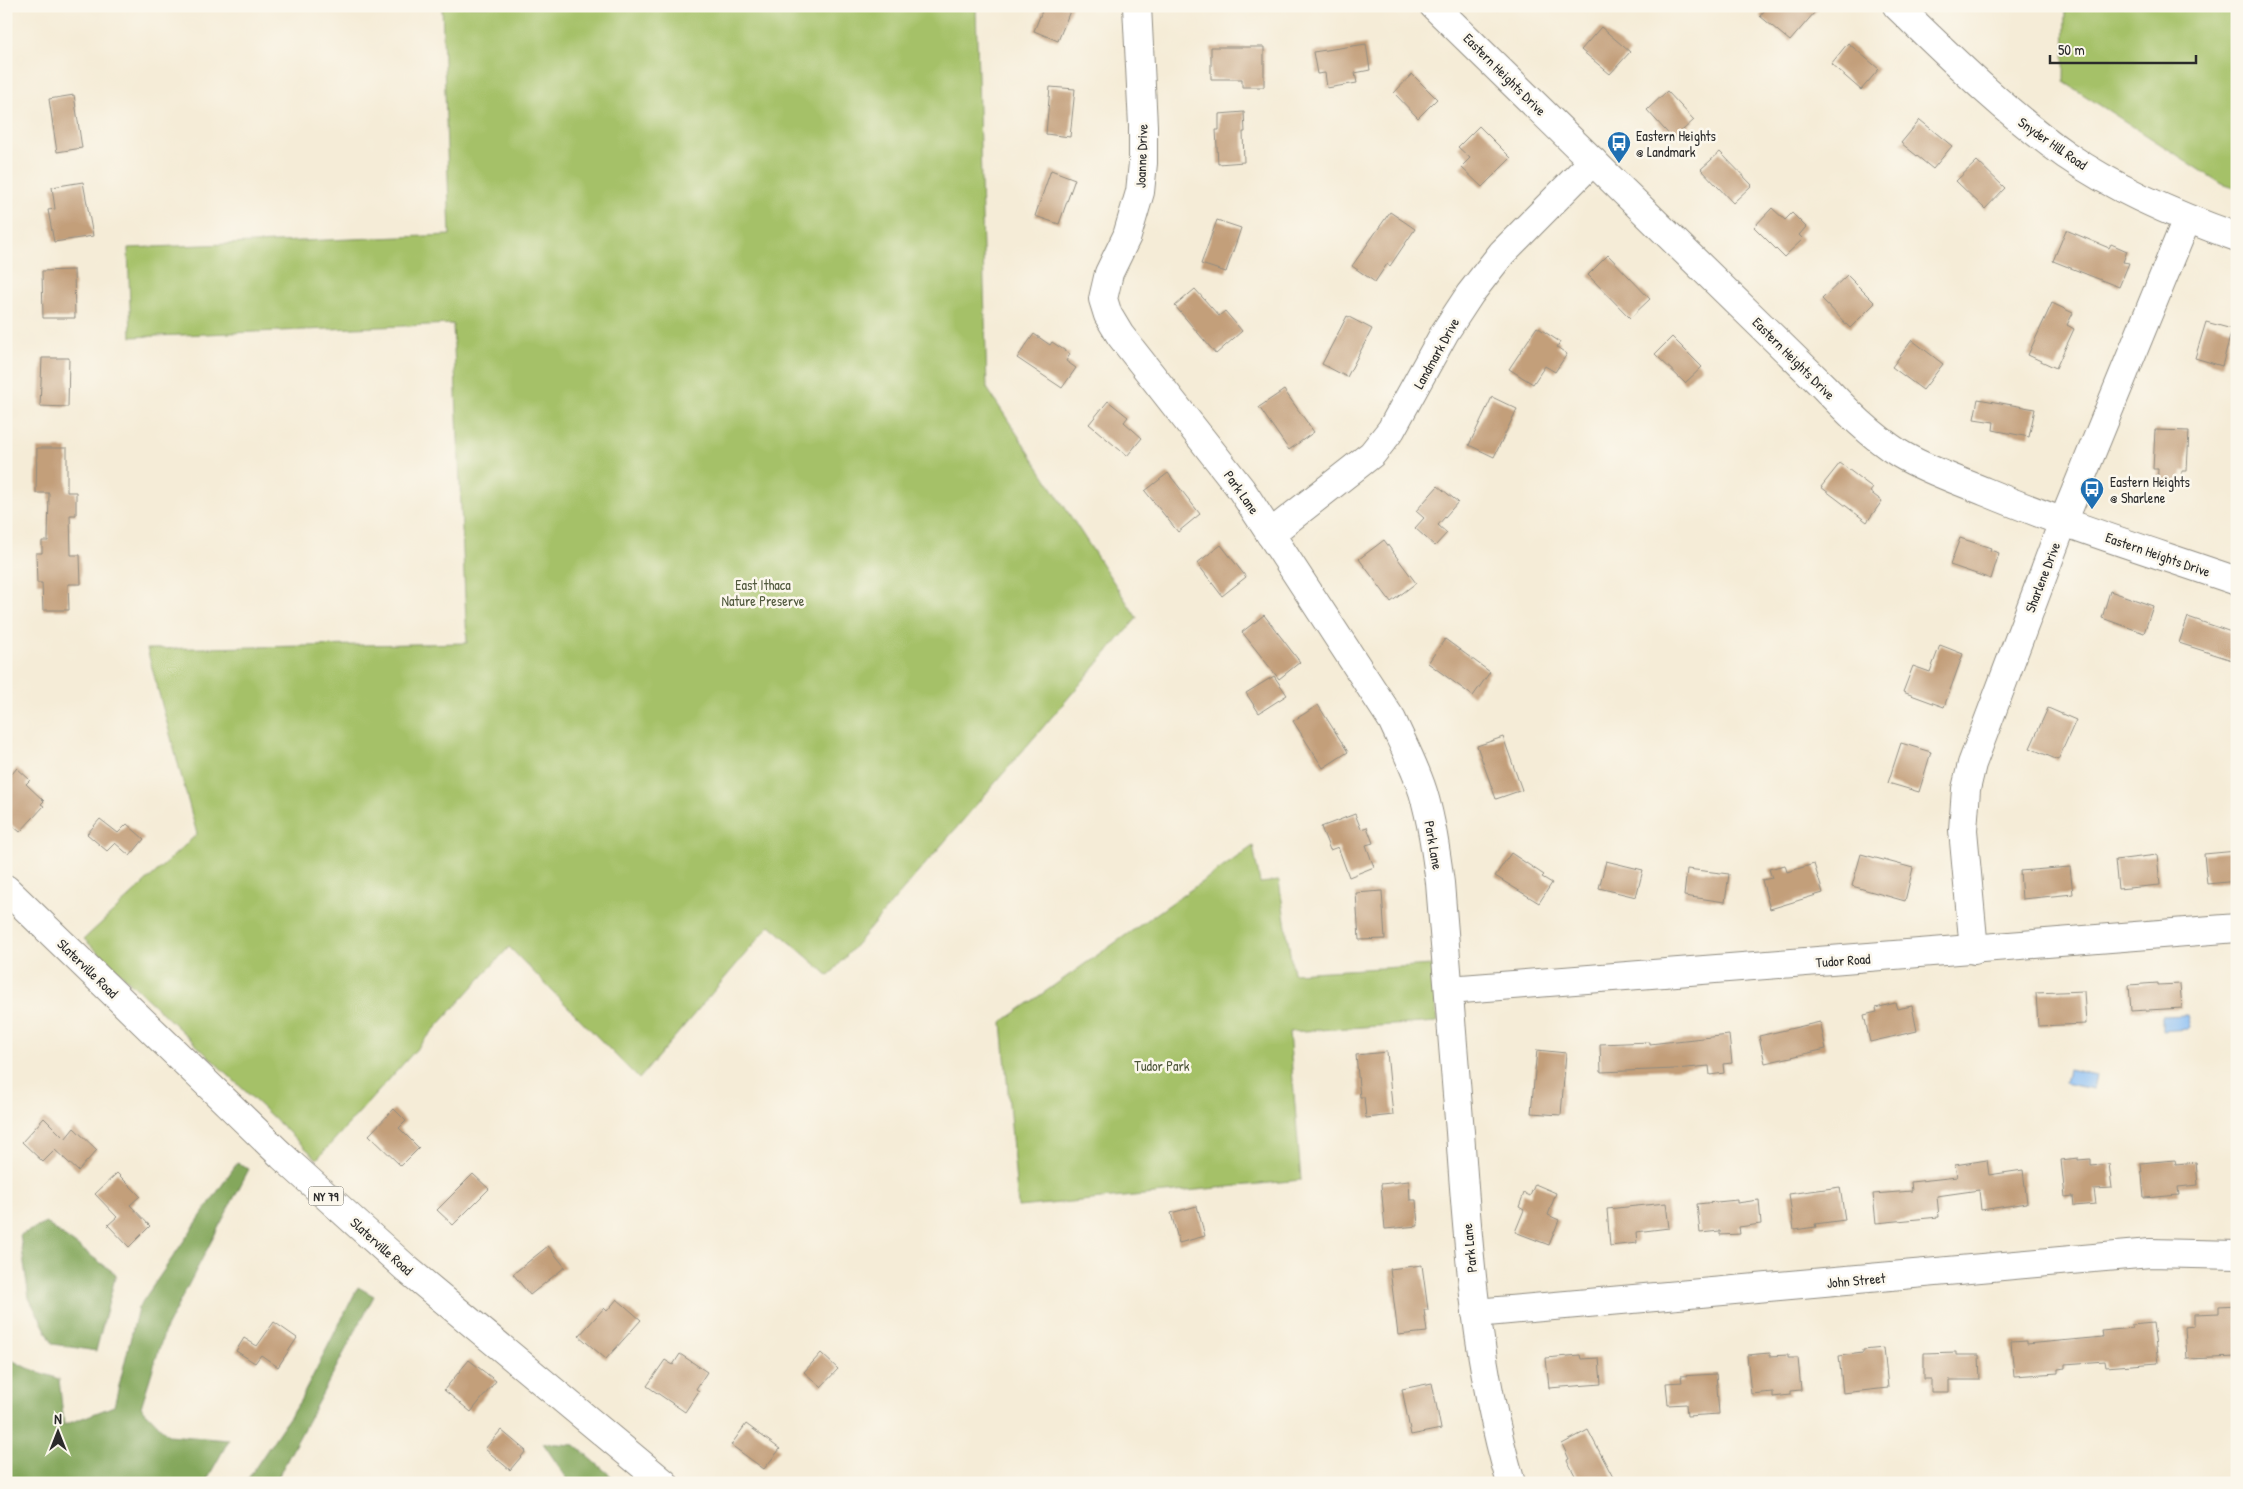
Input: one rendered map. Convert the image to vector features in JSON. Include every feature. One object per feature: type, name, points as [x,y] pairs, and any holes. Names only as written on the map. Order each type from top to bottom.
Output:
[{"type":"main road","name":"Joanne Drive","points":[[1104,299],[1109,272],[1126,236],[1140,192],[1143,163],[1143,126],[1137,6]]},
{"type":"main road","name":"Eastern Heights Drive","points":[[1434,6],[1850,414],[1875,436],[1899,453],[1924,467],[2063,522],[2237,581]]},
{"type":"main road","name":"Snyder Hill Road","points":[[1897,6],[2010,112],[2067,156],[2128,192],[2187,219],[2237,237]]},
{"type":"main road","name":"Landmark Drive","points":[[1270,534],[1372,454],[1392,430],[1445,332],[1470,294],[1502,253],[1592,161]]},
{"type":"main road","name":"Sharlene Drive","points":[[1974,950],[1963,830],[1966,789],[1982,735],[2063,522],[2187,219]]},
{"type":"main road","name":"Park Lane","points":[[1104,299],[1108,315],[1120,335],[1241,489],[1392,720],[1409,755],[1422,791],[1432,829],[1440,883],[1468,1248],[1476,1313],[1488,1392],[1497,1434],[1511,1483]]},
{"type":"main road","name":"Slaterville Road","points":[[6,889],[282,1156],[408,1270],[664,1483]]},
{"type":"main road","name":"Tudor Road","points":[[1449,990],[2237,928]]},
{"type":"main road","name":"John Street","points":[[1476,1313],[2150,1253],[2237,1255]]},
{"type":"green space","name":"East Ithaca Nature Preserve","points":[[442,6],[976,6],[987,388],[1137,618],[829,976],[770,925],[639,1079],[509,947],[317,1159],[84,939],[197,834],[147,649],[467,643],[453,324],[131,337],[128,248],[450,235]]},
{"type":"green space","points":[[2065,6],[2237,6],[2237,189],[2222,184],[2064,82]]},
{"type":"green space","name":"Tudor Park","points":[[1253,846],[1260,883],[1279,881],[1293,973],[1433,965],[1437,1022],[1289,1032],[1301,1180],[1018,1207],[1002,1022]]},
{"type":"green space","points":[[237,1163],[249,1169],[165,1330],[141,1407],[168,1435],[229,1440],[205,1483],[6,1483],[6,1357],[25,1367],[59,1379],[64,1425],[114,1406],[138,1308]]},
{"type":"green space","points":[[46,1223],[116,1274],[96,1351],[53,1344],[29,1298],[20,1235]]},
{"type":"green space","points":[[358,1287],[374,1296],[275,1483],[245,1483],[300,1401]]},
{"type":"green space","points":[[543,1443],[575,1445],[619,1483],[570,1483]]},
{"type":"water","points":[[2187,1015],[2190,1027],[2188,1029],[2162,1031],[2162,1016]]},
{"type":"water","points":[[2068,1069],[2096,1075],[2093,1089],[2065,1083]]},
{"type":"building","points":[[1044,6],[1072,6],[1058,41],[1034,31]]},
{"type":"building","points":[[1768,6],[1820,6],[1790,41],[1760,16]]},
{"type":"building","points":[[1601,27],[1630,52],[1610,74],[1581,50]]},
{"type":"building","points":[[1848,43],[1879,69],[1861,90],[1831,64]]},
{"type":"building","points":[[1366,44],[1370,70],[1355,73],[1357,83],[1327,88],[1325,73],[1317,74],[1313,52]]},
{"type":"building","points":[[1211,47],[1264,47],[1264,87],[1242,87],[1242,79],[1211,79]]},
{"type":"building","points":[[1412,74],[1437,99],[1418,118],[1394,93]]},
{"type":"building","points":[[1050,87],[1075,89],[1070,137],[1046,134]]},
{"type":"building","points":[[1667,91],[1694,120],[1673,139],[1647,110]]},
{"type":"building","points":[[74,95],[82,148],[57,152],[49,99]]},
{"type":"building","points":[[1244,112],[1244,162],[1218,164],[1216,130],[1219,130],[1219,114]]},
{"type":"building","points":[[1920,120],[1952,146],[1933,169],[1901,143]]},
{"type":"building","points":[[1479,126],[1511,158],[1482,187],[1461,167],[1470,158],[1458,147]]},
{"type":"building","points":[[1720,152],[1752,185],[1733,203],[1701,169]]},
{"type":"building","points":[[1977,161],[2005,188],[1985,209],[1956,181]]},
{"type":"building","points":[[1051,170],[1075,179],[1059,224],[1035,216]]},
{"type":"building","points":[[83,182],[93,236],[54,242],[48,210],[55,209],[52,187]]},
{"type":"building","points":[[1772,208],[1785,220],[1792,213],[1806,227],[1799,235],[1803,239],[1784,257],[1754,227]]},
{"type":"building","points":[[1390,212],[1415,229],[1390,266],[1387,264],[1375,282],[1352,266]]},
{"type":"building","points":[[1217,220],[1241,228],[1226,272],[1201,264]]},
{"type":"building","points":[[2066,230],[2109,248],[2111,244],[2127,251],[2123,262],[2129,263],[2119,287],[2053,261]]},
{"type":"building","points":[[1608,255],[1650,299],[1630,318],[1588,275]]},
{"type":"building","points":[[74,270],[75,318],[43,318],[42,271]]},
{"type":"building","points":[[1847,275],[1875,303],[1850,328],[1822,299]]},
{"type":"building","points":[[1195,289],[1219,316],[1225,311],[1242,331],[1216,354],[1175,306]]},
{"type":"building","points":[[2052,303],[2073,313],[2067,325],[2074,329],[2056,368],[2028,355]]},
{"type":"building","points":[[1347,316],[1372,329],[1347,377],[1322,364]]},
{"type":"building","points":[[2206,322],[2232,329],[2222,366],[2195,358]]},
{"type":"building","points":[[1537,327],[1560,342],[1557,347],[1567,354],[1555,372],[1545,366],[1533,384],[1509,369]]},
{"type":"building","points":[[1034,334],[1050,345],[1052,342],[1070,354],[1066,361],[1076,368],[1062,388],[1017,358]]},
{"type":"building","points":[[1672,337],[1702,367],[1685,383],[1655,354]]},
{"type":"building","points":[[1912,340],[1943,364],[1923,390],[1892,367]]},
{"type":"building","points":[[42,358],[69,358],[68,407],[40,406]]},
{"type":"building","points":[[1284,390],[1314,432],[1289,450],[1259,407]]},
{"type":"building","points":[[1492,397],[1517,409],[1494,457],[1469,445]]},
{"type":"building","points":[[1978,399],[2035,409],[2029,437],[1993,430],[1994,422],[1974,419]]},
{"type":"building","points":[[1108,401],[1128,417],[1124,422],[1142,438],[1127,456],[1089,424]]},
{"type":"building","points":[[2155,430],[2189,431],[2187,471],[2182,471],[2181,489],[2157,488],[2158,469],[2153,469]]},
{"type":"building","points":[[37,448],[67,448],[67,492],[76,492],[76,515],[70,515],[71,555],[80,555],[81,584],[68,584],[69,610],[43,610],[42,583],[37,583],[36,553],[42,553],[42,541],[48,541],[49,493],[36,493]]},
{"type":"building","points":[[1840,463],[1873,488],[1870,492],[1882,501],[1867,522],[1821,487]]},
{"type":"building","points":[[1168,473],[1200,514],[1178,532],[1145,491]]},
{"type":"building","points":[[1438,486],[1458,502],[1438,525],[1447,533],[1435,546],[1415,528],[1424,518],[1416,511]]},
{"type":"building","points":[[1960,538],[1991,548],[1990,550],[1999,553],[1991,579],[1950,565]]},
{"type":"building","points":[[1384,540],[1416,583],[1391,602],[1359,559]]},
{"type":"building","points":[[1221,545],[1246,577],[1222,596],[1197,563]]},
{"type":"building","points":[[2110,591],[2153,606],[2144,633],[2102,618]]},
{"type":"building","points":[[1264,615],[1300,662],[1279,679],[1242,632]]},
{"type":"building","points":[[2188,617],[2237,634],[2237,647],[2232,660],[2179,643]]},
{"type":"building","points":[[1445,639],[1490,672],[1473,696],[1428,663]]},
{"type":"building","points":[[1940,645],[1963,654],[1944,707],[1903,692],[1913,666],[1930,672]]},
{"type":"building","points":[[1274,676],[1287,695],[1259,713],[1246,693]]},
{"type":"building","points":[[1318,705],[1348,752],[1323,768],[1293,721]]},
{"type":"building","points":[[2048,708],[2076,720],[2058,760],[2030,748]]},
{"type":"building","points":[[1503,737],[1522,790],[1496,799],[1477,746]]},
{"type":"building","points":[[1901,743],[1931,752],[1919,792],[1888,783]]},
{"type":"building","points":[[17,768],[30,780],[26,784],[44,801],[41,804],[44,806],[20,832],[6,820],[6,781]]},
{"type":"building","points":[[1355,814],[1361,829],[1367,827],[1373,843],[1366,845],[1374,867],[1349,877],[1338,847],[1330,850],[1321,827]]},
{"type":"building","points":[[100,819],[118,833],[127,824],[144,839],[130,856],[115,843],[107,851],[87,834]]},
{"type":"building","points":[[2237,851],[2237,881],[2207,884],[2204,854]]},
{"type":"building","points":[[1511,853],[1544,875],[1542,877],[1552,883],[1539,903],[1495,876]]},
{"type":"building","points":[[1861,854],[1913,868],[1905,901],[1852,886]]},
{"type":"building","points":[[2157,855],[2160,885],[2118,889],[2115,860]]},
{"type":"building","points":[[1606,861],[1643,870],[1636,897],[1599,888]]},
{"type":"building","points":[[1814,864],[1823,893],[1770,909],[1762,880],[1772,878],[1769,869],[1785,865],[1787,872]]},
{"type":"building","points":[[2070,867],[2073,894],[2022,899],[2020,871]]},
{"type":"building","points":[[1687,869],[1729,874],[1725,902],[1684,896]]},
{"type":"building","points":[[1382,891],[1385,939],[1359,940],[1356,893]]},
{"type":"building","points":[[2158,983],[2158,985],[2180,984],[2182,1008],[2131,1011],[2129,985]]},
{"type":"building","points":[[2084,991],[2086,1024],[2038,1026],[2036,993]]},
{"type":"building","points":[[1895,1003],[1897,1009],[1912,1006],[1917,1031],[1870,1042],[1864,1015],[1877,1012],[1876,1008]]},
{"type":"building","points":[[1820,1022],[1826,1049],[1765,1063],[1759,1036]]},
{"type":"building","points":[[1729,1035],[1732,1063],[1723,1064],[1724,1073],[1710,1075],[1709,1066],[1601,1072],[1600,1044],[1650,1042],[1650,1044]]},
{"type":"building","points":[[1537,1050],[1566,1053],[1561,1115],[1531,1113]]},
{"type":"building","points":[[1387,1052],[1393,1115],[1366,1118],[1364,1097],[1360,1097],[1356,1055]]},
{"type":"building","points":[[394,1109],[406,1121],[399,1128],[419,1148],[401,1166],[369,1135]]},
{"type":"building","points":[[44,1118],[65,1139],[74,1128],[97,1150],[78,1171],[55,1150],[43,1162],[22,1142]]},
{"type":"building","points":[[2078,1158],[2078,1160],[2091,1159],[2091,1166],[2109,1164],[2112,1188],[2094,1189],[2096,1204],[2074,1206],[2073,1196],[2065,1197],[2061,1160]]},
{"type":"building","points":[[1987,1160],[1989,1175],[2023,1170],[2027,1203],[1981,1210],[1979,1190],[1937,1196],[1939,1217],[1876,1223],[1873,1194],[1912,1191],[1911,1182],[1957,1177],[1955,1165]]},
{"type":"building","points":[[2175,1160],[2176,1164],[2196,1162],[2198,1185],[2178,1187],[2179,1195],[2144,1198],[2141,1163]]},
{"type":"building","points":[[117,1173],[140,1196],[130,1205],[150,1226],[129,1247],[108,1225],[117,1217],[95,1194]]},
{"type":"building","points":[[473,1174],[489,1189],[453,1225],[437,1210]]},
{"type":"building","points":[[1409,1181],[1410,1200],[1416,1200],[1418,1226],[1385,1229],[1381,1184]]},
{"type":"building","points":[[1535,1184],[1556,1193],[1548,1215],[1559,1220],[1549,1245],[1515,1232],[1524,1210],[1519,1207],[1524,1193],[1530,1196]]},
{"type":"building","points":[[1840,1187],[1845,1220],[1815,1224],[1816,1227],[1794,1230],[1789,1194]]},
{"type":"building","points":[[1737,1200],[1737,1203],[1759,1200],[1761,1224],[1739,1227],[1740,1234],[1720,1235],[1720,1231],[1700,1233],[1697,1204]]},
{"type":"building","points":[[1666,1203],[1669,1228],[1636,1232],[1637,1243],[1610,1246],[1607,1209]]},
{"type":"building","points":[[1197,1206],[1205,1236],[1179,1243],[1171,1213]]},
{"type":"building","points":[[548,1246],[565,1267],[530,1295],[513,1274]]},
{"type":"building","points":[[1422,1265],[1428,1310],[1424,1310],[1427,1332],[1398,1335],[1390,1269]]},
{"type":"building","points":[[617,1299],[641,1320],[606,1359],[579,1336],[604,1308],[607,1311]]},
{"type":"building","points":[[2237,1305],[2237,1357],[2187,1359],[2185,1327],[2194,1326],[2194,1314],[2219,1313],[2219,1306]]},
{"type":"building","points":[[274,1322],[297,1338],[278,1367],[261,1355],[255,1363],[236,1351],[244,1338],[257,1346]]},
{"type":"building","points":[[2153,1323],[2158,1363],[2106,1367],[2105,1361],[2065,1364],[2065,1368],[2058,1369],[2058,1373],[2014,1376],[2011,1342],[2027,1341],[2027,1344],[2103,1337],[2102,1331],[2132,1328],[2131,1325]]},
{"type":"building","points":[[1884,1348],[1888,1388],[1843,1393],[1839,1356],[1863,1353],[1863,1350]]},
{"type":"building","points":[[1956,1352],[1956,1355],[1979,1355],[1980,1380],[1949,1380],[1949,1392],[1931,1392],[1931,1379],[1924,1379],[1924,1353]]},
{"type":"building","points":[[821,1353],[838,1369],[821,1387],[804,1372]]},
{"type":"building","points":[[1770,1353],[1770,1356],[1788,1355],[1788,1358],[1798,1358],[1801,1390],[1790,1391],[1790,1395],[1773,1397],[1773,1392],[1751,1394],[1747,1355]]},
{"type":"building","points":[[680,1354],[707,1372],[696,1389],[699,1391],[685,1412],[647,1386],[665,1360],[673,1365]]},
{"type":"building","points":[[1580,1355],[1581,1359],[1599,1358],[1601,1384],[1549,1388],[1546,1358]]},
{"type":"building","points":[[469,1360],[496,1381],[471,1412],[444,1390]]},
{"type":"building","points":[[1716,1374],[1719,1414],[1687,1416],[1686,1404],[1668,1405],[1666,1383],[1682,1382],[1681,1376]]},
{"type":"building","points":[[1432,1383],[1441,1429],[1411,1435],[1402,1389]]},
{"type":"building","points":[[746,1424],[780,1449],[764,1469],[731,1445]]},
{"type":"building","points":[[501,1430],[526,1451],[510,1470],[485,1449]]},
{"type":"building","points":[[1588,1430],[1616,1483],[1579,1483],[1567,1460],[1569,1459],[1562,1444]]},
{"type":"place","name":"Eastern Heights @ Landmark","points":[[1619,164]]},
{"type":"place","name":"Eastern Heights @ Sharlene","points":[[2092,510]]}]
